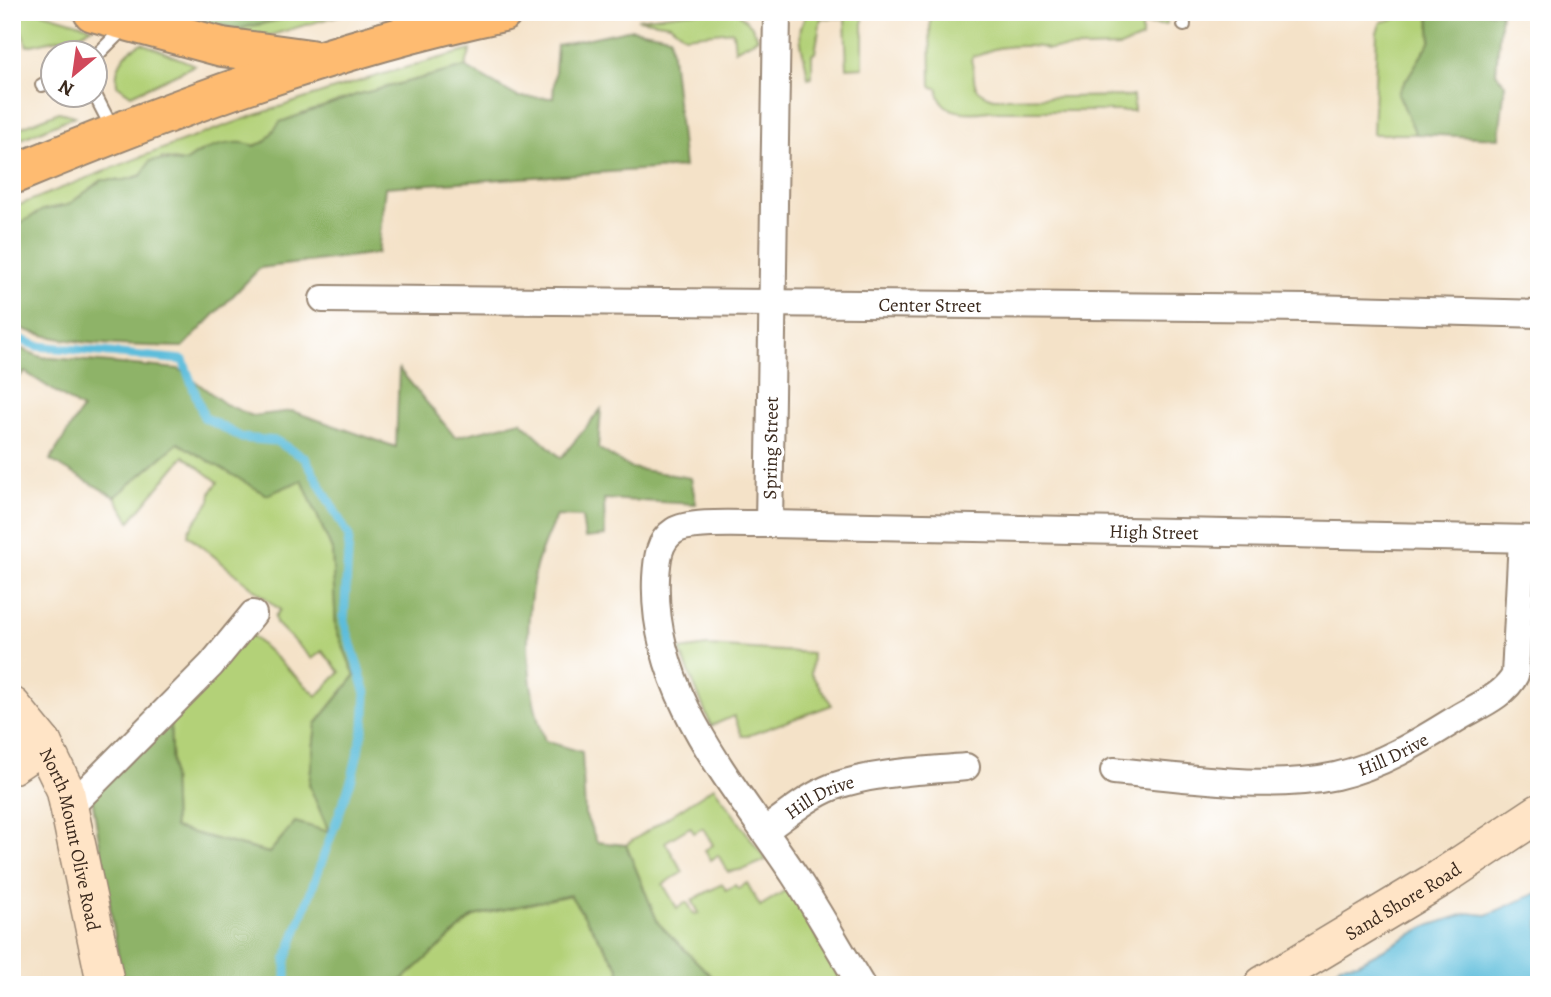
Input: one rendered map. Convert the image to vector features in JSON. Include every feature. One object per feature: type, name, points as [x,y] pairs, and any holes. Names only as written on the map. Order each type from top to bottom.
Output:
[{"type":"main road","points":[[12,175],[114,133],[319,60],[503,12]]},
{"type":"main road","points":[[107,17],[222,47],[319,60]]},
{"type":"street","name":"Spring Street","points":[[777,12],[769,524],[676,529],[661,547],[655,590],[661,637],[678,694],[732,787],[764,831],[861,985]]},
{"type":"street","name":"Center Street","points":[[323,299],[1309,308],[1539,314]]},
{"type":"street","name":"High Street","points":[[769,524],[1531,539]]},
{"type":"street","name":"Hill Drive","points":[[1114,771],[1280,782],[1317,779],[1367,766],[1433,733],[1506,688],[1515,675],[1531,539]]},
{"type":"street","points":[[70,807],[203,674],[253,614]]},
{"type":"street","name":"North Mount Olive Road","points":[[12,706],[43,744],[61,778],[70,807],[106,985]]},
{"type":"street","points":[[12,765],[43,744]]},
{"type":"street","name":"Hill Drive","points":[[764,831],[814,796],[832,788],[904,773],[966,767]]},
{"type":"street","name":"Sand Shore Road","points":[[1263,985],[1441,878],[1539,813]]},
{"type":"lane","points":[[107,17],[117,35],[108,44]]},
{"type":"lane","points":[[102,108],[114,133]]},
{"type":"green space","points":[[12,12],[41,12],[92,27],[81,34],[63,38],[38,38],[38,44],[27,46],[19,24],[12,27]]},
{"type":"green space","points":[[156,12],[238,29],[315,12],[350,12],[261,38]]},
{"type":"green space","points":[[156,12],[315,12],[238,29]]},
{"type":"green space","points":[[694,12],[737,12],[751,25],[758,38],[735,50],[733,31],[685,36],[670,24],[637,19]]},
{"type":"green space","points":[[809,12],[863,12],[863,67],[847,68],[845,18],[821,18],[815,53],[812,54],[812,77],[808,78],[800,35]]},
{"type":"green space","points":[[930,12],[1167,12],[1167,22],[1165,25],[1142,25],[1142,38],[1120,47],[1047,49],[1013,46],[973,56],[971,60],[976,88],[994,98],[1133,96],[1134,111],[964,112],[949,108],[940,98],[938,89],[931,86]]},
{"type":"green space","points":[[1401,12],[1429,12],[1431,40],[1398,93],[1416,134],[1373,134],[1377,32],[1381,22],[1398,18]]},
{"type":"green space","points":[[1429,12],[1501,12],[1496,73],[1505,84],[1499,138],[1416,134],[1398,93],[1431,40]]},
{"type":"green space","points":[[632,29],[670,36],[684,167],[385,187],[378,253],[260,268],[183,347],[75,341],[12,325],[12,228],[43,210],[68,205],[102,180],[125,180],[141,176],[150,161],[184,162],[205,150],[226,144],[254,146],[265,142],[280,122],[356,95],[465,67],[518,97],[553,98],[557,45]]},
{"type":"green space","points":[[142,43],[195,65],[131,95],[117,85],[117,72],[130,50]]},
{"type":"green space","points":[[471,50],[465,67],[356,95],[280,122],[265,142],[253,146],[200,152],[185,162],[162,158],[141,175],[125,180],[102,180],[68,205],[43,210],[12,228],[12,208],[125,163],[296,101]]},
{"type":"green space","points":[[59,112],[75,116],[12,143],[12,131]]},
{"type":"green space","points":[[12,345],[41,357],[179,369],[225,404],[252,416],[292,411],[396,447],[399,369],[455,437],[521,421],[561,458],[601,409],[598,448],[631,468],[691,478],[696,504],[604,499],[605,536],[585,538],[582,517],[556,516],[535,568],[529,617],[529,660],[534,701],[545,741],[582,752],[585,814],[597,842],[626,845],[658,923],[720,985],[619,985],[619,968],[570,895],[474,916],[401,981],[402,985],[123,985],[92,797],[170,720],[174,828],[269,853],[295,822],[329,832],[309,785],[316,724],[355,676],[336,629],[332,550],[302,480],[267,495],[178,443],[115,497],[50,460],[82,409],[25,372],[12,383]]},
{"type":"green space","points":[[178,443],[267,494],[302,480],[332,550],[336,629],[355,676],[316,724],[309,785],[330,832],[269,853],[174,828],[170,720],[248,632],[317,696],[340,672],[322,651],[312,659],[276,623],[275,616],[280,610],[188,535],[210,501],[211,492],[218,482],[184,456],[130,521],[115,497]]},
{"type":"green space","points":[[707,646],[812,653],[811,674],[832,705],[747,736],[742,736],[734,716],[711,726],[680,650]]},
{"type":"green space","points":[[714,787],[766,860],[745,869],[728,872],[718,855],[711,860],[705,850],[713,845],[703,828],[694,833],[690,827],[665,842],[683,872],[663,884],[677,908],[687,902],[694,914],[699,913],[692,900],[722,884],[726,890],[735,885],[738,889],[747,883],[760,906],[786,890],[798,904],[844,985],[720,985],[658,923],[626,845]]},
{"type":"green space","points":[[570,895],[619,968],[619,985],[402,985],[400,982],[474,916]]},
{"type":"water","points":[[1539,892],[1539,985],[1316,985],[1330,977],[1340,965],[1358,963],[1425,927],[1468,913],[1487,915]]},
{"type":"waterway","points":[[12,336],[37,346],[183,360],[204,417],[242,438],[276,441],[305,458],[349,537],[344,621],[366,693],[364,726],[352,778],[286,960],[286,985]]}]
